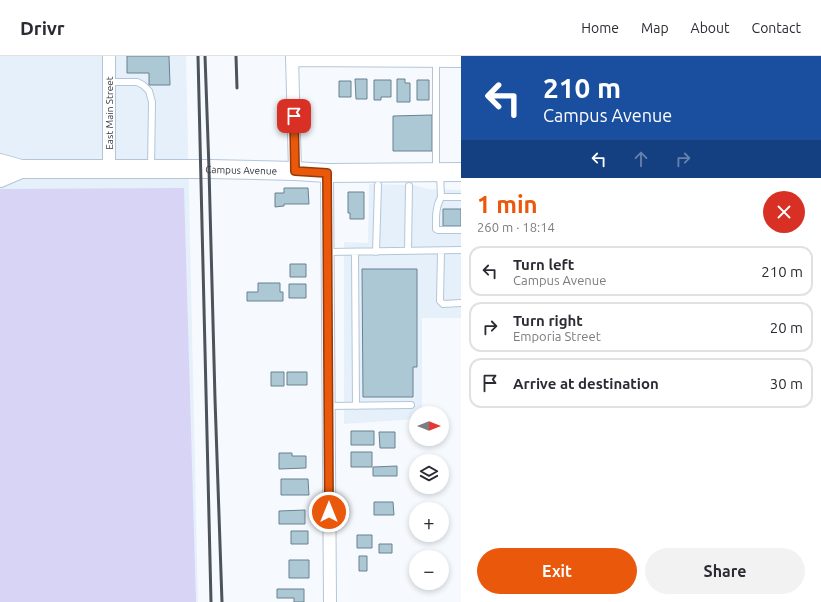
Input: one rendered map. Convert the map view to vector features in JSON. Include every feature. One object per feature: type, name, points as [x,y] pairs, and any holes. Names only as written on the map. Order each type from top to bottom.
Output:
[{"type":"street","name":"East Main Street","points":[[109,56],[109,170]]},
{"type":"street","points":[[295,171],[292,58],[436,59],[461,61]]},
{"type":"street","name":"Campus Avenue","points":[[0,163],[21,169],[295,171],[327,173],[461,172]]},
{"type":"street","name":"Campus Avenue","points":[[0,178],[21,169]]},
{"type":"street","points":[[327,173],[330,602]]},
{"type":"lane","points":[[436,59],[438,172],[441,197],[438,202],[436,212],[436,229],[461,230]]},
{"type":"lane","points":[[109,82],[137,82],[143,85],[149,92],[152,102],[151,170]]},
{"type":"lane","points":[[376,252],[378,185]]},
{"type":"lane","points":[[408,251],[410,186]]},
{"type":"lane","points":[[441,197],[461,197]]},
{"type":"lane","points":[[328,252],[461,250]]},
{"type":"lane","points":[[441,251],[440,301],[443,304],[461,303]]},
{"type":"lane","points":[[355,252],[356,406]]},
{"type":"lane","points":[[329,406],[409,406]]},
{"type":"shaded area","points":[[0,56],[186,56],[198,602],[0,602]]},
{"type":"shaded area","points":[[369,184],[414,185],[428,189],[461,190],[461,318],[422,318],[422,406],[409,406],[409,419],[344,424],[344,242],[368,243]]},
{"type":"shaded area","points":[[184,188],[196,602],[0,602],[0,189]]},
{"type":"building","points":[[127,56],[169,56],[170,85],[149,85],[149,73],[127,73]]},
{"type":"building","points":[[355,79],[367,79],[367,99],[356,99]]},
{"type":"building","points":[[397,79],[405,79],[405,83],[410,83],[410,102],[397,102]]},
{"type":"building","points":[[374,80],[391,80],[391,97],[381,97],[381,100],[374,100]]},
{"type":"building","points":[[417,80],[429,80],[429,100],[417,100]]},
{"type":"building","points":[[339,81],[351,81],[351,97],[339,97]]},
{"type":"building","points":[[432,115],[432,151],[393,151],[393,116]]},
{"type":"building","points":[[284,188],[308,188],[309,204],[284,204],[284,206],[275,207],[275,193],[284,193]]},
{"type":"building","points":[[348,192],[364,192],[364,219],[350,219],[350,213],[348,213]]},
{"type":"building","points":[[443,209],[461,209],[461,226],[443,226]]},
{"type":"building","points":[[290,264],[306,264],[306,277],[290,277]]},
{"type":"building","points":[[362,269],[417,269],[417,367],[413,367],[413,397],[363,397]]},
{"type":"building","points":[[258,283],[280,283],[280,292],[283,292],[283,301],[247,301],[247,292],[258,292]]},
{"type":"building","points":[[289,284],[306,284],[306,298],[289,298]]},
{"type":"building","points":[[271,372],[284,372],[284,386],[271,386]]},
{"type":"building","points":[[287,372],[307,372],[307,385],[287,385]]},
{"type":"building","points":[[351,431],[374,431],[374,445],[351,445]]},
{"type":"building","points":[[379,432],[395,432],[395,448],[380,448]]},
{"type":"building","points":[[351,452],[372,452],[372,467],[351,467]]},
{"type":"building","points":[[279,453],[292,453],[292,456],[306,456],[306,468],[279,469]]},
{"type":"building","points":[[397,466],[397,476],[373,476],[373,467]]},
{"type":"building","points":[[281,479],[308,479],[309,495],[281,495]]},
{"type":"building","points":[[374,502],[393,502],[394,515],[374,515]]},
{"type":"building","points":[[305,510],[305,524],[279,524],[279,511]]},
{"type":"building","points":[[291,531],[308,531],[308,544],[291,544]]},
{"type":"building","points":[[357,535],[372,535],[372,548],[357,548]]},
{"type":"building","points":[[379,544],[392,544],[392,553],[379,553]]},
{"type":"building","points":[[359,556],[367,556],[367,571],[359,571]]},
{"type":"building","points":[[289,560],[309,560],[309,578],[289,578]]},
{"type":"building","points":[[277,589],[304,589],[304,602],[294,602],[294,598],[277,598]]},
{"type":"railway","points":[[198,56],[211,602]]},
{"type":"railway","points":[[205,56],[222,602]]},
{"type":"railway","points":[[236,56],[237,88]]},
{"type":"route","points":[[294,116],[295,171],[327,173],[329,512]]}]
